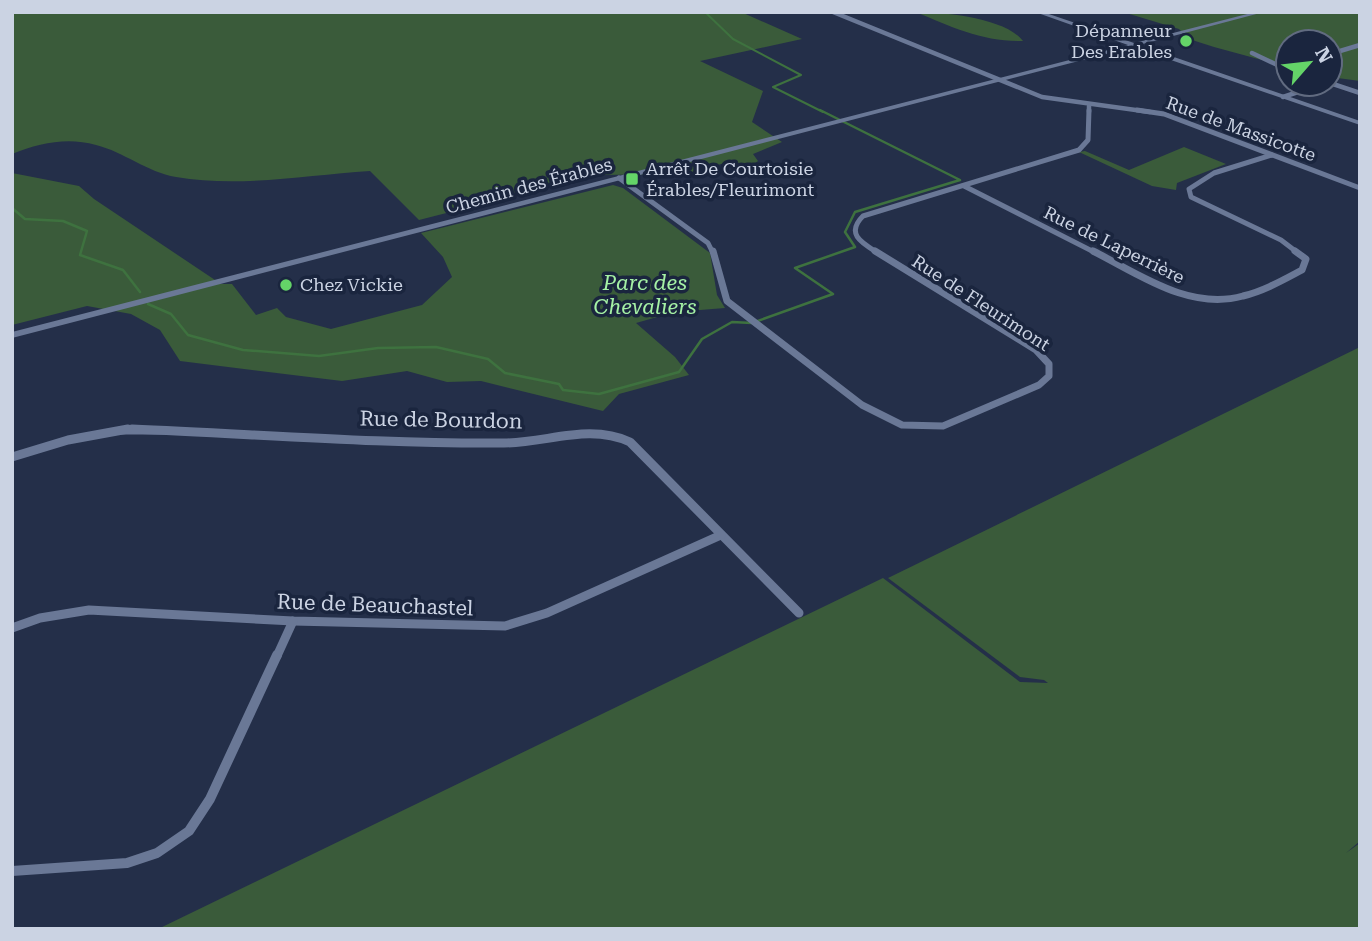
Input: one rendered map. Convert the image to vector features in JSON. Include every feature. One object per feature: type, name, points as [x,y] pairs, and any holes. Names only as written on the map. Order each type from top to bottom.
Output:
[{"type":"street","name":"Rue de Massicotte","points":[[832,12],[1042,97],[1089,106],[1164,114],[1360,188]]},
{"type":"street","points":[[1037,12],[1274,94]]},
{"type":"street","name":"Chemin des Érables","points":[[12,335],[1262,12]]},
{"type":"street","points":[[1252,53],[1274,64]]},
{"type":"street","points":[[1286,98],[1360,123]]},
{"type":"street","name":"Rue de Fleurimont","points":[[619,178],[708,243],[717,256],[720,288],[727,301],[862,405],[887,419],[914,427],[943,426],[1039,385],[1049,376],[1049,364],[1036,350],[868,247],[855,233],[855,224],[863,216],[1084,147],[1090,134],[1089,106]]},
{"type":"street","name":"Rue de Laperrière","points":[[964,186],[1180,295],[1207,301],[1236,300],[1302,271],[1306,259],[1281,240],[1198,203],[1191,197],[1189,189],[1192,184],[1208,176],[1272,155]]},
{"type":"street","name":"Rue de Bourdon","points":[[12,457],[68,440],[129,429],[507,443],[596,432],[617,436],[630,442],[799,612]]},
{"type":"street","name":"Rue de Beauchastel","points":[[12,628],[40,618],[89,610],[293,621],[505,626],[547,613],[721,535]]},
{"type":"street","points":[[12,871],[127,863],[157,853],[189,831],[210,799],[293,621]]},
{"type":"green space","points":[[12,12],[741,12],[802,39],[700,61],[763,91],[752,122],[782,142],[753,154],[758,161],[750,167],[721,164],[686,174],[596,175],[419,220],[370,171],[273,180],[200,180],[165,174],[106,148],[75,141],[54,142],[12,154]]},
{"type":"green space","points":[[916,12],[957,15],[989,22],[1015,33],[1023,41],[981,36]]},
{"type":"green space","points":[[1123,12],[1360,12],[1360,81],[1344,79],[1344,28],[1274,28],[1274,63],[1189,39],[1179,29]]},
{"type":"green space","points":[[1184,147],[1226,164],[1177,183],[1176,190],[1152,186],[1079,152],[1085,151],[1129,170]]},
{"type":"green space","name":"Parc des Chevaliers","points":[[12,173],[79,186],[94,199],[221,284],[232,284],[256,315],[277,308],[286,317],[331,329],[422,305],[452,277],[443,257],[421,233],[613,185],[623,188],[710,253],[717,295],[725,308],[675,312],[636,323],[675,357],[689,375],[619,394],[603,411],[481,381],[447,382],[407,371],[342,381],[180,361],[160,330],[131,314],[87,306],[12,325]]},
{"type":"green space","points":[[1360,347],[1360,841],[1346,853],[1360,843],[1360,929],[158,929],[883,578],[1020,682],[1048,683],[1020,677],[888,578]]},
{"type":"waterway","points":[[705,12],[733,39],[801,75],[773,87],[823,112]]},
{"type":"waterway","points":[[148,304],[171,314],[188,335],[243,350],[319,356],[378,348],[436,347],[488,359],[505,373],[559,384],[563,390],[599,394],[679,372],[702,339],[732,322],[752,323],[833,294],[795,268],[855,247],[845,232],[855,212],[960,180],[820,110]]},
{"type":"waterway","points":[[12,208],[25,219],[63,221],[87,231],[80,255],[123,270],[140,292]]},
{"type":"place","name":"Dépanneur Des Erables","points":[[1186,41]]},
{"type":"place","name":"Arrêt De Courtoisie Érables/Fleurimont","points":[[632,179]]},
{"type":"place","name":"Chez Vickie","points":[[286,285]]}]
